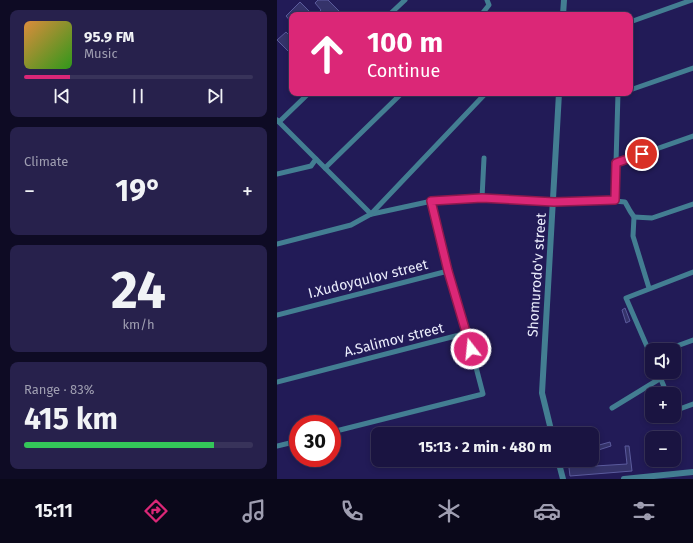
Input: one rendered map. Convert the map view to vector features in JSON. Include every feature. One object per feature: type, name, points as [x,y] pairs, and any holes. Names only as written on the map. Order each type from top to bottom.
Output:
[{"type":"street","points":[[392,12],[405,0]]},
{"type":"street","points":[[483,12],[489,5],[487,0]]},
{"type":"street","points":[[563,12],[564,0]]},
{"type":"street","points":[[633,21],[691,0]]},
{"type":"street","points":[[633,89],[693,68]]},
{"type":"street","points":[[306,96],[278,121],[371,214]]},
{"type":"street","points":[[325,168],[398,96]]},
{"type":"street","points":[[371,214],[483,96]]},
{"type":"street","name":"Shomurodo'v street","points":[[550,427],[542,393],[559,96]]},
{"type":"street","points":[[615,200],[620,96]]},
{"type":"street","points":[[616,163],[693,136]]},
{"type":"street","points":[[482,198],[484,158]]},
{"type":"street","points":[[277,174],[311,166],[316,160]]},
{"type":"street","points":[[277,244],[351,225],[371,214],[431,201],[482,198],[554,202],[615,200],[625,202],[629,211],[635,217],[652,218],[693,204]]},
{"type":"street","points":[[431,201],[448,271]]},
{"type":"street","points":[[635,217],[633,236],[649,288]]},
{"type":"street","name":"I.Хudoyqulov street","points":[[277,315],[448,271],[467,334]]},
{"type":"street","points":[[646,343],[626,298],[693,272]]},
{"type":"street","points":[[341,430],[483,394],[467,334]]},
{"type":"street","name":"A.Salimov street","points":[[277,382],[467,334]]},
{"type":"street","points":[[681,344],[693,340]]},
{"type":"street","points":[[612,408],[659,379]]},
{"type":"street","points":[[681,408],[693,404]]},
{"type":"street","points":[[277,446],[289,443]]},
{"type":"street","points":[[560,467],[563,479]]},
{"type":"street","points":[[624,479],[693,472]]},
{"type":"building","points":[[318,0],[328,0],[340,12],[319,12],[321,10],[315,3]]},
{"type":"building","points":[[300,2],[310,12],[290,12]]},
{"type":"building","points":[[286,32],[289,35],[289,52],[277,40]]},
{"type":"building","points":[[625,308],[630,321],[626,323],[622,310]]},
{"type":"building","points":[[610,442],[611,446],[599,450],[599,445]]},
{"type":"building","points":[[625,446],[629,446],[632,471],[570,476],[569,467],[599,467],[599,466],[627,464]]},
{"type":"route","points":[[471,349],[448,271],[431,201],[482,198],[554,202],[615,200],[616,163],[642,154]]}]
